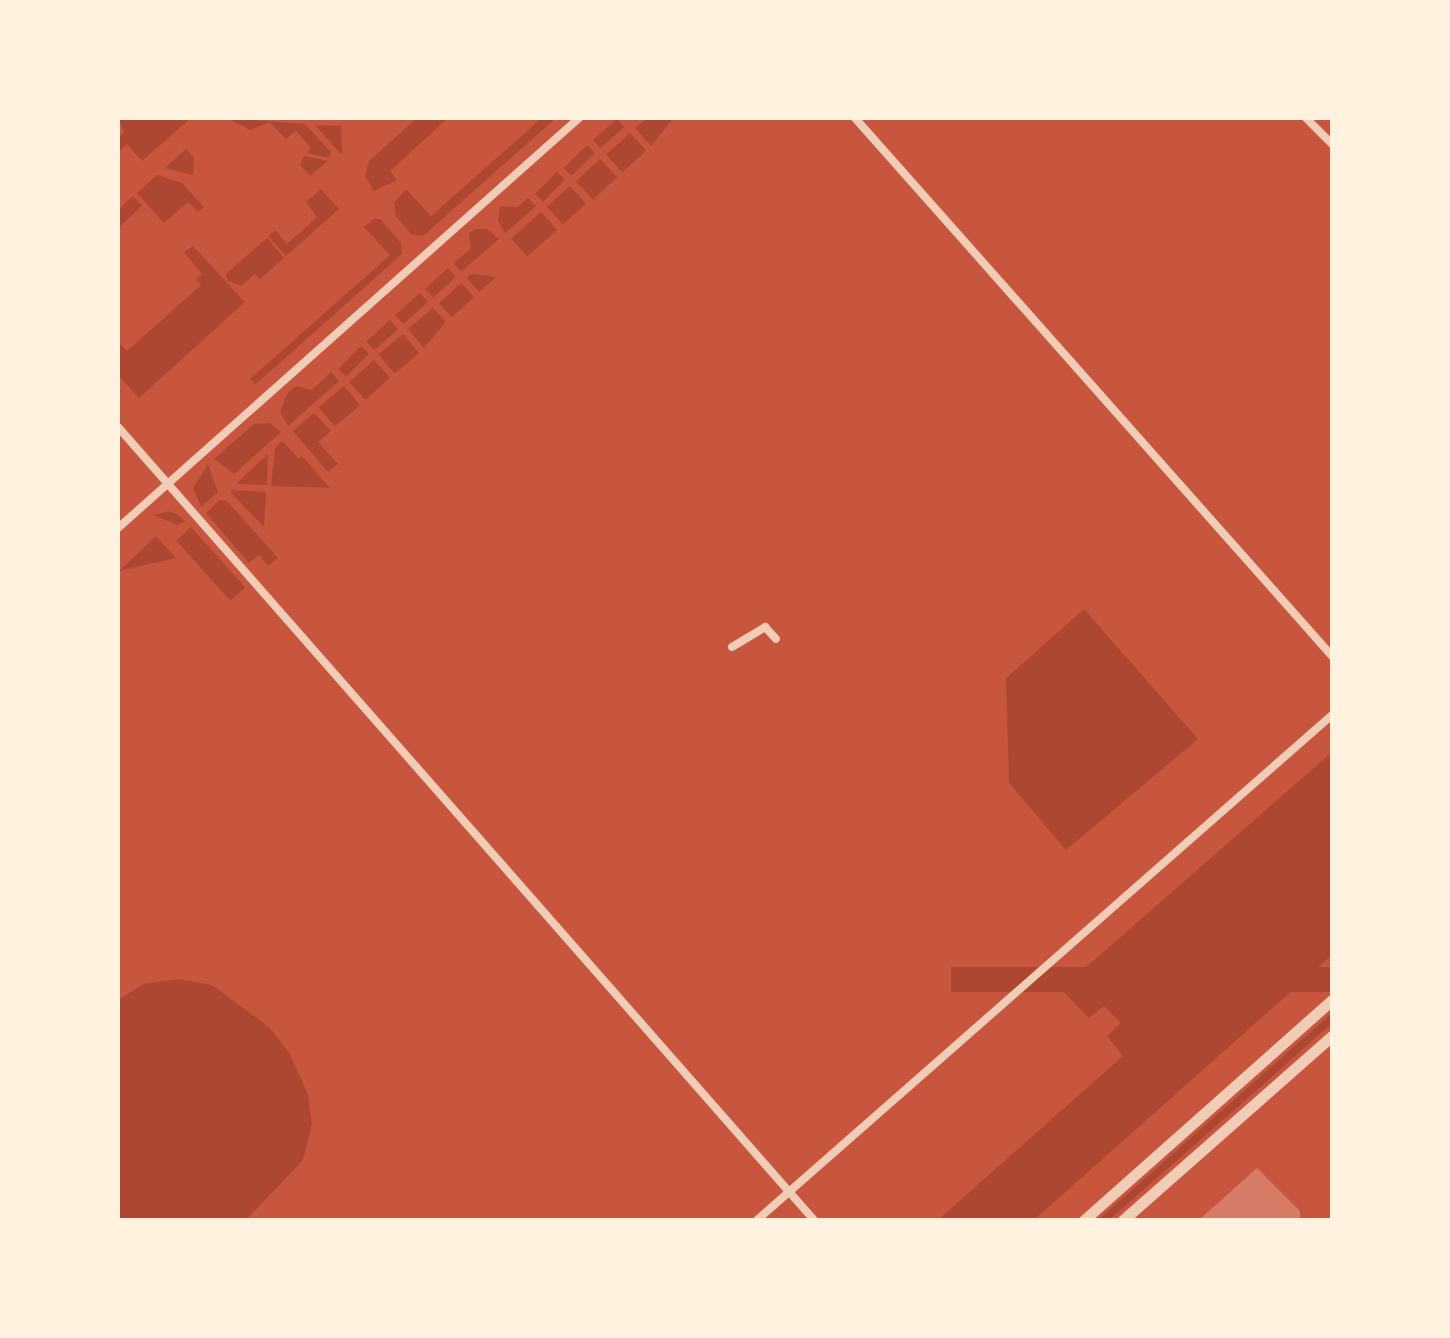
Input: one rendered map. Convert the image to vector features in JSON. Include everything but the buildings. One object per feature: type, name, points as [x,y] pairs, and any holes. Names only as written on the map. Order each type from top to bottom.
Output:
[{"type":"street","points":[[118,528],[579,118]]},
{"type":"street","points":[[855,118],[1332,656]]},
{"type":"street","points":[[1306,118],[1332,144]]},
{"type":"street","points":[[118,427],[814,1220]]},
{"type":"street","points":[[732,647],[765,627],[776,639]]},
{"type":"street","points":[[757,1220],[1332,715]]},
{"type":"street","points":[[1084,1220],[1332,1000]]},
{"type":"street","points":[[1123,1220],[1332,1036]]},
{"type":"shaded area","points":[[118,118],[191,118],[142,161],[127,144],[118,152],[118,138],[124,132]]},
{"type":"shaded area","points":[[227,118],[305,124],[331,152],[329,158],[307,153],[311,148],[296,131],[286,139],[270,122],[250,130]]},
{"type":"shaded area","points":[[417,118],[448,118],[390,171],[397,180],[374,191],[365,176],[369,161]]},
{"type":"shaded area","points":[[542,118],[556,118],[423,236],[411,234],[396,216],[394,203],[406,189],[431,216]]},
{"type":"shaded area","points":[[647,118],[672,120],[651,146],[635,128]]},
{"type":"shaded area","points":[[617,119],[624,127],[600,148],[593,140]]},
{"type":"shaded area","points":[[315,125],[341,126],[342,154],[341,154]]},
{"type":"shaded area","points":[[630,133],[646,151],[622,172],[606,154]]},
{"type":"shaded area","points":[[587,145],[595,153],[571,176],[564,168]]},
{"type":"shaded area","points":[[186,149],[194,158],[193,175],[165,168]]},
{"type":"shaded area","points":[[304,156],[328,161],[310,176],[300,165]]},
{"type":"shaded area","points":[[600,159],[617,177],[593,200],[576,182]]},
{"type":"shaded area","points":[[557,172],[565,180],[543,202],[535,194]]},
{"type":"shaded area","points":[[157,175],[182,183],[204,207],[198,212],[188,202],[164,223],[137,193]]},
{"type":"shaded area","points":[[570,186],[586,204],[563,225],[547,207]]},
{"type":"shaded area","points":[[321,189],[339,209],[286,256],[268,236],[275,230],[287,244],[317,217],[306,202]]},
{"type":"shaded area","points":[[133,196],[142,206],[118,228],[118,210]]},
{"type":"shaded area","points":[[528,198],[536,206],[505,233],[498,221],[500,206],[518,207]]},
{"type":"shaded area","points":[[541,212],[557,230],[527,257],[511,239]]},
{"type":"shaded area","points":[[374,219],[380,219],[401,243],[402,254],[256,384],[250,379],[390,255],[364,227]]},
{"type":"shaded area","points":[[475,229],[487,229],[499,239],[461,272],[454,263],[471,248],[469,233]]},
{"type":"shaded area","points":[[267,238],[284,258],[260,279],[255,274],[241,286],[228,281],[226,274]]},
{"type":"shaded area","points":[[193,246],[245,302],[139,398],[118,375],[118,342],[127,351],[201,285],[196,279],[202,274],[184,252]]},
{"type":"shaded area","points":[[448,268],[456,277],[433,298],[425,289]]},
{"type":"shaded area","points":[[471,274],[496,277],[479,292],[467,278]]},
{"type":"shaded area","points":[[461,283],[474,297],[452,317],[439,303]]},
{"type":"shaded area","points":[[420,293],[428,302],[404,324],[395,315]]},
{"type":"shaded area","points":[[433,308],[446,322],[424,348],[408,329]]},
{"type":"shaded area","points":[[390,320],[398,329],[374,350],[366,341]]},
{"type":"shaded area","points":[[403,334],[419,353],[395,374],[378,355]]},
{"type":"shaded area","points":[[361,346],[369,354],[346,376],[338,369]]},
{"type":"shaded area","points":[[374,360],[390,378],[366,400],[349,382]]},
{"type":"shaded area","points":[[331,372],[339,381],[288,426],[280,412],[287,394],[296,386],[312,390]]},
{"type":"shaded area","points":[[344,386],[360,405],[335,426],[319,407]]},
{"type":"shaded area","points":[[314,413],[331,431],[318,442],[338,464],[328,472],[293,431]]},
{"type":"shaded area","points":[[270,423],[281,432],[234,474],[214,459],[254,424]]},
{"type":"shaded area","points":[[282,441],[299,459],[302,456],[330,488],[271,486],[275,448]]},
{"type":"shaded area","points":[[268,454],[267,485],[237,484],[237,483]]},
{"type":"shaded area","points":[[208,464],[218,492],[201,507],[193,488]]},
{"type":"shaded area","points":[[232,490],[266,492],[264,527],[231,493]]},
{"type":"shaded area","points":[[220,500],[227,501],[278,558],[268,566],[259,555],[249,563],[206,513]]},
{"type":"shaded area","points":[[169,511],[185,521],[177,525],[154,515]]},
{"type":"shaded area","points":[[191,527],[245,587],[230,601],[176,540]]},
{"type":"shaded area","points":[[156,536],[176,558],[119,571]]},
{"type":"shaded area","points":[[1084,609],[1198,739],[1066,850],[1009,783],[1006,678]]},
{"type":"shaded area","points":[[1332,752],[1332,955],[1034,1220],[938,1220],[1123,1056],[1107,1036],[1121,1023],[1104,1006],[1089,1018],[1061,989]]},
{"type":"shaded area","points":[[951,967],[1332,967],[1332,992],[951,992]]},
{"type":"shaded area","points":[[178,979],[212,985],[270,1028],[290,1054],[308,1095],[312,1124],[303,1160],[246,1220],[118,1220],[118,1000],[144,984]]},
{"type":"shaded area","points":[[1332,1013],[1332,1023],[1264,1084],[1109,1220],[1098,1220]]}]
